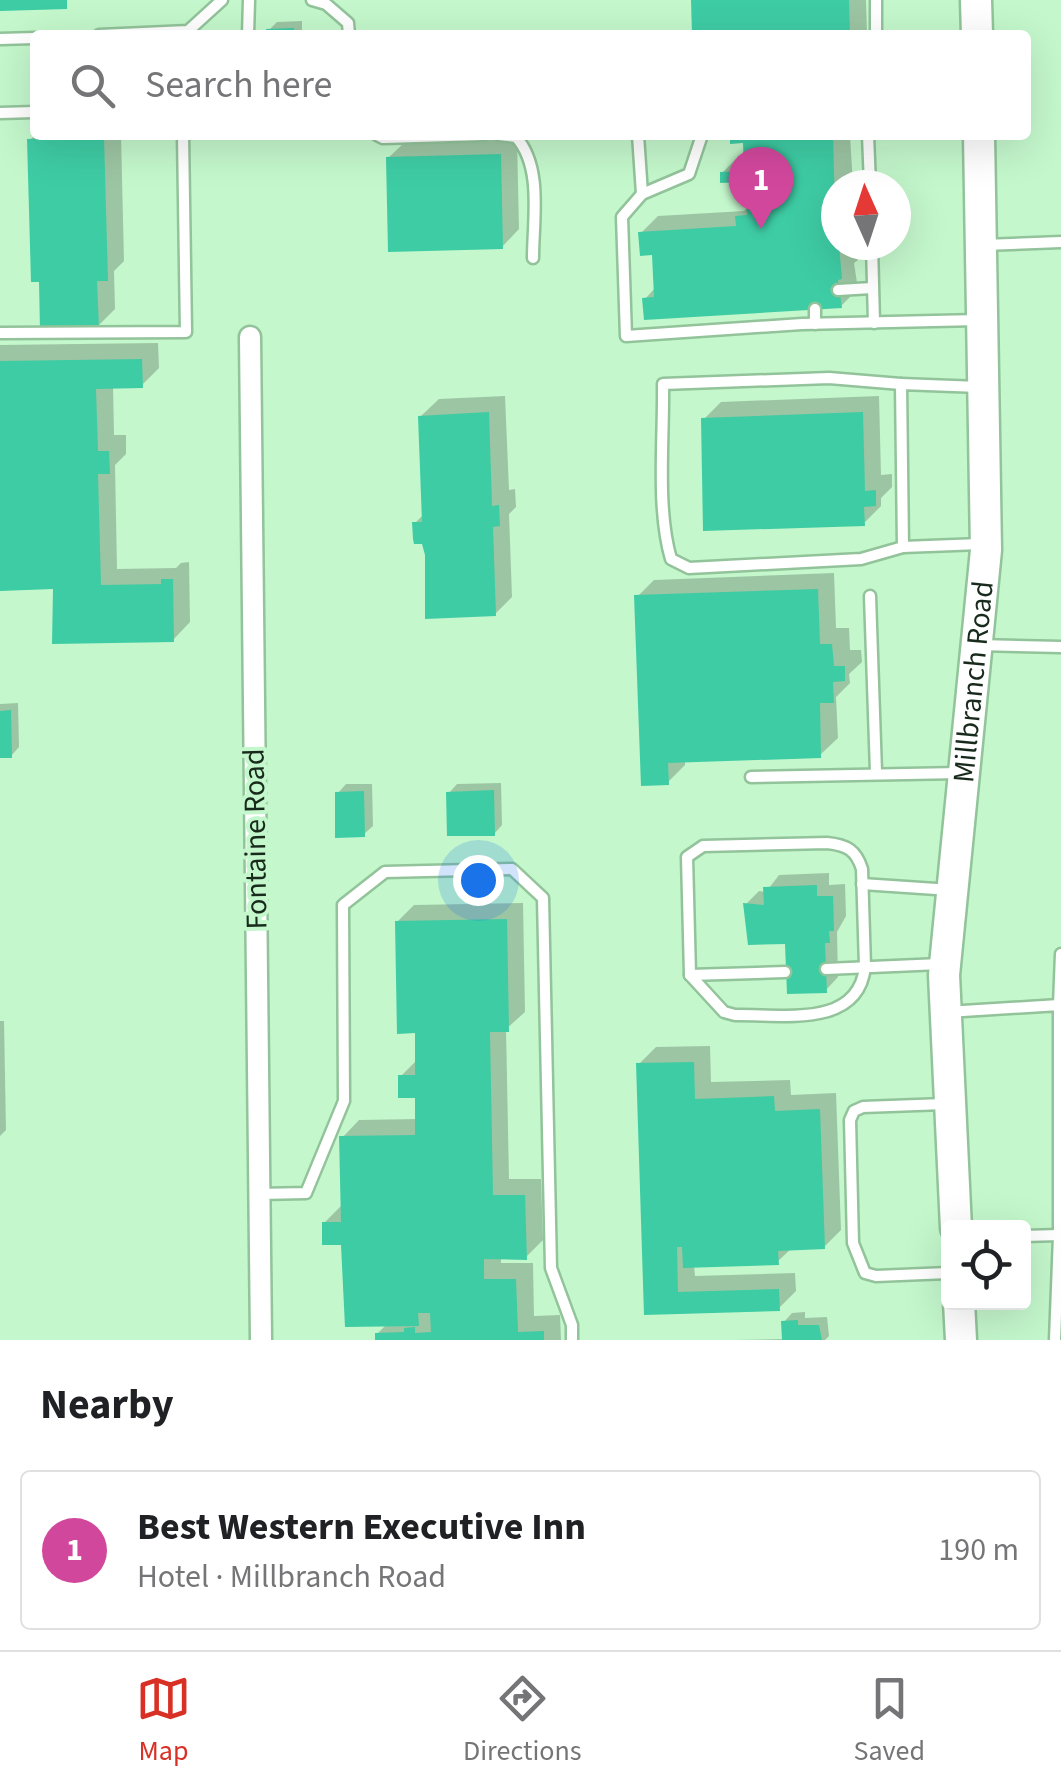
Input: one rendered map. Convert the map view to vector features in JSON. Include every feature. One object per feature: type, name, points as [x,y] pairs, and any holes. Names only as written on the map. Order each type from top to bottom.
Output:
[{"type":"main road","points":[[976,0],[977,30]]},
{"type":"main road","name":"Millbranch Road","points":[[956,1220],[946,964],[986,544],[980,140]]},
{"type":"main road","points":[[959,1310],[961,1340]]},
{"type":"street","name":"Fontaine Road","points":[[250,338],[261,1340]]},
{"type":"lane","points":[[189,30],[222,0]]},
{"type":"lane","points":[[248,30],[249,0]]},
{"type":"lane","points":[[312,0],[326,4],[348,23],[349,30]]},
{"type":"lane","points":[[876,0],[876,30]]},
{"type":"lane","points":[[0,39],[30,38]]},
{"type":"lane","points":[[0,113],[30,112]]},
{"type":"lane","points":[[0,333],[186,332],[183,140]]},
{"type":"lane","points":[[519,140],[532,165],[533,258]]},
{"type":"lane","points":[[638,140],[642,194]]},
{"type":"lane","points":[[700,140],[689,174],[642,194],[622,218],[626,336],[815,324],[983,320]]},
{"type":"lane","points":[[868,140],[869,170]]},
{"type":"lane","points":[[982,245],[1061,242]]},
{"type":"lane","points":[[872,260],[874,323]]},
{"type":"lane","points":[[838,290],[872,288]]},
{"type":"lane","points":[[815,309],[815,324]]},
{"type":"lane","points":[[984,387],[828,378],[663,384],[664,538],[671,560],[690,568],[860,559],[903,547],[986,544]]},
{"type":"lane","points":[[901,384],[903,547]]},
{"type":"lane","points":[[870,596],[876,772]]},
{"type":"lane","points":[[977,645],[1061,647]]},
{"type":"lane","points":[[751,777],[964,773]]},
{"type":"lane","points":[[840,844],[857,855],[866,967],[858,995],[838,1010],[736,1015],[724,1012],[690,975],[685,865],[693,850],[703,846],[840,844]]},
{"type":"lane","points":[[259,1194],[306,1193],[344,1101],[343,905],[385,872],[512,869],[544,898],[551,1268],[572,1325],[572,1340]]},
{"type":"lane","points":[[862,884],[953,890]]},
{"type":"lane","points":[[1054,1340],[1061,954]]},
{"type":"lane","points":[[826,970],[946,964]]},
{"type":"lane","points":[[690,975],[786,972]]},
{"type":"lane","points":[[946,1012],[1060,1005]]},
{"type":"lane","points":[[941,1273],[876,1276],[865,1273],[859,1264],[853,1243],[850,1120],[854,1111],[863,1108],[950,1103]]},
{"type":"lane","points":[[1031,1234],[1059,1227]]},
{"type":"building","points":[[0,0],[67,0],[67,9],[0,11]]},
{"type":"building","points":[[691,0],[849,0],[850,30],[692,30]]},
{"type":"building","points":[[27,139],[104,140],[108,281],[97,281],[99,329],[40,330],[39,282],[31,282]]},
{"type":"building","points":[[730,140],[833,140],[834,170],[821,170],[821,260],[840,260],[842,279],[838,280],[842,308],[644,320],[642,298],[654,297],[652,255],[640,256],[638,232],[736,226],[735,216],[747,215],[745,182],[720,183],[720,172],[744,171],[743,143],[730,144]]},
{"type":"building","points":[[501,154],[503,249],[388,252],[386,157]]},
{"type":"building","points":[[142,359],[143,388],[96,389],[98,451],[109,451],[110,474],[98,474],[101,585],[161,584],[161,579],[173,579],[174,642],[52,644],[53,589],[0,591],[0,361]]},
{"type":"building","points":[[489,412],[492,506],[499,505],[500,526],[493,527],[496,616],[425,619],[425,555],[422,544],[414,544],[412,522],[422,522],[418,416]]},
{"type":"building","points":[[863,412],[865,491],[876,490],[876,506],[864,507],[865,526],[703,531],[701,418]]},
{"type":"building","points":[[818,589],[820,644],[832,644],[834,666],[845,666],[845,681],[833,682],[834,703],[820,703],[821,758],[668,763],[669,785],[641,786],[634,595]]},
{"type":"building","points":[[11,710],[12,758],[0,758],[0,711]]},
{"type":"building","points":[[494,790],[495,836],[447,836],[446,792]]},
{"type":"building","points":[[364,791],[365,837],[335,838],[335,792]]},
{"type":"building","points":[[817,885],[817,896],[833,896],[834,931],[829,931],[830,943],[825,943],[827,993],[787,994],[785,944],[748,945],[743,903],[764,905],[763,887]]},
{"type":"building","points":[[507,919],[509,1032],[490,1032],[493,1195],[525,1195],[527,1260],[484,1259],[484,1279],[516,1279],[518,1332],[544,1331],[544,1340],[375,1340],[375,1333],[404,1332],[404,1328],[415,1327],[415,1333],[431,1332],[430,1313],[418,1313],[419,1326],[345,1327],[341,1245],[322,1245],[322,1222],[341,1222],[339,1136],[415,1135],[415,1098],[398,1098],[398,1075],[415,1075],[415,1033],[397,1034],[395,921]]},
{"type":"building","points":[[694,1062],[695,1099],[774,1096],[775,1111],[820,1109],[825,1249],[778,1251],[779,1265],[683,1268],[682,1247],[677,1247],[678,1292],[779,1289],[780,1311],[644,1315],[636,1063]]},
{"type":"building","points":[[798,1320],[798,1325],[819,1325],[822,1340],[782,1340],[781,1321]]},
{"type":"place","name":"Best Western Executive Inn","points":[[761,229]]}]
